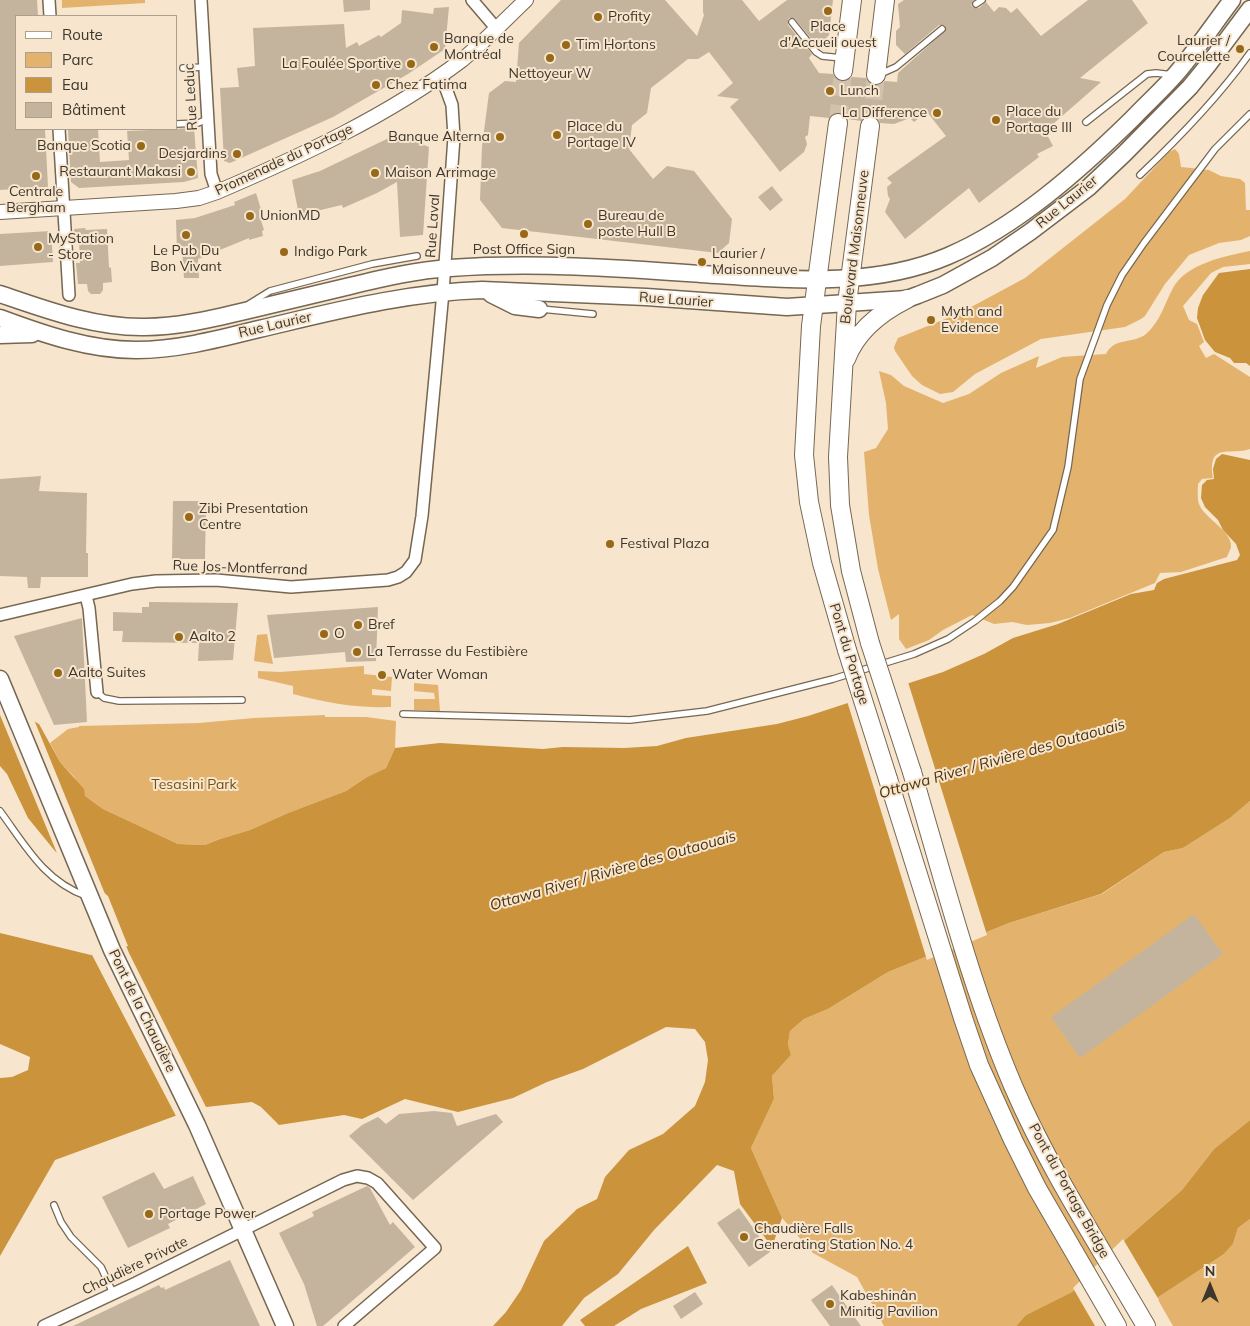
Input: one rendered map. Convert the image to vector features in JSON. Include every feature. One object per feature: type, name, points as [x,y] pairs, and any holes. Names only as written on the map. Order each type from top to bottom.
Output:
[{"type":"main road","points":[[844,65],[852,0]]},
{"type":"main road","points":[[876,75],[885,0]]},
{"type":"main road","name":"Rue Laurier","points":[[0,294],[65,316],[115,325],[140,327],[200,322],[372,281],[445,268],[540,264],[756,278],[818,279],[850,278],[925,265],[991,235],[1025,212],[1082,166],[1175,75],[1232,0]]},
{"type":"main road","points":[[1240,0],[1250,7]]},
{"type":"main road","name":"Rue Laurier","points":[[0,318],[44,334],[78,343],[136,350],[190,345],[358,307],[443,292],[482,290],[646,297],[787,307],[907,299],[943,285],[992,258],[1088,188],[1190,87],[1250,7]]},
{"type":"main road","points":[[814,306],[838,123]]},
{"type":"main road","name":"Boulevard Maisonneuve","points":[[842,369],[849,342],[847,304],[870,126]]},
{"type":"main road","points":[[482,290],[515,306],[539,309]]},
{"type":"main road","points":[[849,342],[880,314],[907,299]]},
{"type":"main road","name":"Pont du Portage","points":[[814,306],[804,424],[804,455],[809,502],[822,563],[847,650],[949,973]]},
{"type":"main road","points":[[0,335],[44,334]]},
{"type":"main road","name":"Pont du Portage","points":[[842,369],[838,457],[840,505],[851,570],[870,643],[912,772],[971,967]]},
{"type":"main road","name":"Pont de la Chaudière","points":[[3,686],[112,950],[196,1123],[285,1326]]},
{"type":"main road","name":"Pont du Portage Bridge","points":[[971,967],[1015,1089],[1046,1154],[1146,1326]]},
{"type":"main road","name":"Pont du Portage Bridge","points":[[949,973],[979,1065],[1013,1140],[1037,1188],[1117,1326]]},
{"type":"street","points":[[49,0],[50,15]]},
{"type":"street","name":"Rue Leduc","points":[[201,0],[211,174],[217,192]]},
{"type":"street","points":[[472,0],[496,28]]},
{"type":"street","name":"Promenade du Portage","points":[[0,212],[176,201],[199,198],[217,192],[319,145],[383,112],[462,59],[526,0]]},
{"type":"street","name":"Rue Laval","points":[[441,74],[452,105],[454,126],[443,292]]},
{"type":"street","points":[[59,130],[70,295]]},
{"type":"street","name":"Rue Jos-Montferrand","points":[[0,615],[132,584],[216,580],[291,587],[388,580],[406,572],[415,560],[419,537],[443,292]]},
{"type":"street","points":[[86,596],[90,616],[97,692]]},
{"type":"street","name":"Chaudière Private","points":[[44,1326],[343,1180],[357,1176],[368,1178],[383,1188],[435,1248],[344,1326]]},
{"type":"lane","points":[[976,4],[982,0]]},
{"type":"lane","points":[[792,22],[816,52],[844,65]]},
{"type":"lane","points":[[876,75],[896,67],[942,29]]},
{"type":"lane","points":[[1140,175],[1186,130],[1250,53]]},
{"type":"lane","points":[[183,68],[205,67]]},
{"type":"lane","points":[[1086,122],[1147,74],[1156,72],[1175,75]]},
{"type":"lane","points":[[403,714],[630,720],[707,711],[833,679],[914,654],[948,639],[976,621],[1000,601],[1024,573],[1053,530],[1068,467],[1080,379],[1107,305],[1122,275],[1215,149],[1250,114]]},
{"type":"lane","points":[[178,124],[198,123],[208,119]]},
{"type":"lane","points":[[232,314],[270,291],[372,264],[417,256]]},
{"type":"lane","points":[[539,309],[593,314]]},
{"type":"lane","points":[[97,692],[104,698],[119,701],[242,700]]},
{"type":"lane","points":[[0,811],[47,873],[72,890],[90,897]]},
{"type":"lane","points":[[54,1205],[61,1222],[71,1237],[101,1267],[113,1293]]},
{"type":"green space","points":[[62,0],[145,0],[145,3],[62,8]]},
{"type":"green space","points":[[1175,149],[1179,154],[1181,167],[1209,170],[1221,176],[1240,179],[1245,183],[1246,210],[1250,210],[1250,236],[1241,240],[1219,243],[1189,255],[1165,284],[1145,316],[1125,327],[1041,339],[975,374],[953,392],[940,394],[922,385],[912,376],[895,351],[894,347],[898,338],[960,313],[1025,278],[1125,199],[1169,152]]},
{"type":"green space","points":[[1250,251],[1250,264],[1223,267],[1211,273],[1183,306],[1189,320],[1197,324],[1204,342],[1199,346],[1206,358],[1214,354],[1250,377],[1250,449],[1217,454],[1212,466],[1213,478],[1202,479],[1198,484],[1199,504],[1230,540],[1231,547],[1227,557],[1181,572],[1160,573],[1155,583],[1070,618],[1050,623],[1027,625],[1012,622],[994,624],[972,615],[943,630],[929,640],[906,649],[899,639],[899,614],[891,620],[878,569],[869,515],[864,452],[876,448],[888,429],[886,403],[879,371],[891,375],[904,386],[943,403],[969,394],[1001,373],[1039,356],[1036,368],[1062,357],[1106,354],[1114,345],[1141,337],[1151,329],[1159,318],[1173,288],[1187,273],[1207,262]]},
{"type":"green space","points":[[267,634],[273,664],[254,661],[257,635]]},
{"type":"green space","points":[[364,666],[364,674],[392,677],[391,691],[372,689],[372,695],[391,696],[391,707],[353,706],[318,700],[293,694],[293,686],[258,678],[258,671],[280,672]]},
{"type":"green space","points":[[414,683],[438,685],[440,711],[414,710],[414,699],[435,699],[434,693],[414,691]]},
{"type":"green space","name":"Tesasini Park","points":[[325,715],[325,717],[366,717],[396,721],[395,748],[386,768],[367,777],[346,791],[250,830],[205,845],[178,844],[103,809],[85,796],[74,777],[60,762],[50,743],[68,729],[79,726],[199,723],[254,718]]},
{"type":"green space","points":[[1250,801],[1250,1120],[1214,1149],[1182,1190],[1126,1239],[1072,1292],[1026,1315],[1016,1326],[884,1326],[857,1277],[813,1253],[782,1218],[751,1148],[774,1099],[772,1076],[791,1055],[788,1044],[790,1031],[804,1019],[828,1009],[888,972],[1009,923],[1102,894],[1164,852],[1183,848],[1230,818]]},
{"type":"green space","points":[[1250,1219],[1250,1326],[1173,1326],[1157,1298],[1224,1254],[1233,1244],[1238,1228]]},
{"type":"water","points":[[1250,269],[1250,366],[1246,363],[1234,363],[1230,358],[1215,352],[1205,340],[1197,318],[1198,308],[1203,295],[1219,273]]},
{"type":"water","name":"Ottawa River / Rivière des Outaouais","points":[[1222,454],[1250,460],[1250,801],[1230,818],[1183,848],[1164,852],[1101,894],[1009,923],[888,972],[828,1009],[804,1019],[790,1031],[788,1044],[791,1055],[772,1076],[774,1099],[751,1148],[782,1218],[772,1247],[740,1204],[734,1171],[717,1165],[654,1230],[618,1274],[584,1298],[562,1326],[493,1326],[506,1312],[521,1290],[544,1241],[577,1209],[597,1199],[605,1177],[629,1150],[663,1134],[695,1106],[705,1082],[708,1060],[705,1042],[695,1029],[666,1027],[583,1069],[547,1082],[513,1098],[458,1112],[405,1099],[362,1119],[344,1115],[279,1125],[261,1107],[252,1102],[206,1107],[175,1116],[55,1160],[0,1256],[0,1078],[12,1077],[28,1070],[30,1057],[0,1044],[0,933],[91,955],[128,946],[108,896],[55,851],[28,818],[7,774],[0,766],[0,702],[39,724],[60,762],[84,789],[85,796],[103,809],[178,844],[205,845],[250,830],[346,791],[367,777],[386,768],[395,748],[440,743],[543,749],[657,746],[686,738],[777,724],[808,716],[943,672],[984,654],[1013,638],[1058,624],[1131,594],[1154,590],[1157,583],[1164,579],[1237,560],[1240,555],[1236,544],[1223,530],[1218,520],[1205,507],[1201,498],[1202,485],[1207,480],[1214,479],[1213,469],[1216,459]]},
{"type":"water","points":[[1250,1120],[1250,1219],[1238,1228],[1233,1244],[1224,1254],[1157,1298],[1121,1326],[1016,1326],[1026,1315],[1072,1292],[1126,1239],[1182,1190],[1214,1149]]},
{"type":"water","points":[[688,1246],[707,1283],[641,1309],[614,1326],[585,1326],[580,1320]]},
{"type":"pier","points":[[908,682],[987,935],[927,960],[847,701]]},
{"type":"pier","points":[[0,699],[33,717],[129,953],[207,1109],[177,1118],[91,953],[125,944],[106,898],[59,858],[0,715]]},
{"type":"pier","points":[[1123,1239],[1159,1300],[1125,1326],[1095,1326],[1073,1288]]},
{"type":"building","points":[[0,0],[37,0],[38,15],[15,15],[15,130],[45,130],[48,187],[0,190]]},
{"type":"building","points":[[343,0],[370,0],[370,10],[344,12]]},
{"type":"building","points":[[561,0],[665,0],[697,36],[704,15],[703,0],[742,0],[759,21],[787,0],[833,0],[829,35],[818,47],[795,19],[789,18],[788,25],[812,54],[809,58],[819,73],[833,74],[836,79],[842,82],[848,81],[852,77],[866,78],[869,83],[875,86],[881,85],[885,81],[897,82],[898,73],[946,30],[944,25],[939,25],[905,54],[896,45],[896,31],[900,27],[898,4],[904,0],[974,0],[971,5],[974,8],[979,8],[986,2],[994,12],[999,7],[1006,8],[1011,13],[1017,8],[1041,36],[1088,0],[1132,0],[1148,23],[1080,78],[1101,82],[1045,131],[1053,146],[1037,154],[1039,157],[979,203],[969,188],[905,239],[885,212],[890,199],[887,187],[892,183],[887,178],[946,136],[927,112],[914,122],[910,118],[894,124],[880,123],[877,118],[871,115],[866,116],[861,121],[848,119],[839,112],[834,113],[829,118],[810,116],[808,135],[805,137],[807,144],[804,152],[780,172],[730,107],[739,99],[717,96],[733,83],[709,52],[698,59],[688,59],[651,88],[647,113],[632,125],[629,149],[653,179],[667,166],[694,171],[732,219],[729,243],[718,253],[502,228],[480,200],[482,146],[489,93],[505,81],[516,82],[519,43]]},
{"type":"building","points":[[449,7],[445,49],[408,74],[333,117],[230,163],[224,161],[220,88],[239,87],[237,68],[255,66],[253,28],[344,24],[346,48],[357,42],[359,46],[379,35],[381,37],[401,23],[402,10],[433,14],[434,8]]},
{"type":"building","points":[[194,128],[198,178],[184,182],[79,188],[71,182],[68,130],[98,130],[100,162],[129,160],[127,131]]},
{"type":"building","points":[[393,136],[404,137],[429,147],[423,235],[400,237],[397,182],[343,208],[342,205],[299,215],[292,180],[320,171]]},
{"type":"building","points":[[772,186],[783,200],[770,211],[758,197]]},
{"type":"building","points":[[256,193],[263,216],[260,217],[264,230],[262,231],[263,236],[249,240],[249,238],[198,259],[199,278],[184,278],[182,250],[177,251],[176,220],[195,218],[235,205],[234,202]]},
{"type":"building","points":[[85,228],[86,230],[107,229],[109,267],[111,268],[112,282],[103,283],[103,290],[100,294],[91,294],[88,291],[87,284],[78,284],[76,263],[80,263],[79,241],[75,241],[74,229]]},
{"type":"building","points":[[51,231],[53,262],[0,266],[0,234]]},
{"type":"building","points":[[41,476],[39,491],[87,493],[86,553],[88,553],[88,577],[41,577],[40,588],[28,588],[27,577],[0,576],[0,479]]},
{"type":"building","name":"Zibi Presentation Centre","points":[[173,501],[206,501],[205,559],[172,559]]},
{"type":"building","name":"Aalto 2","points":[[149,602],[238,603],[233,660],[198,661],[199,643],[122,642],[123,631],[113,631],[113,612],[142,613],[142,607],[149,607]]},
{"type":"building","name":"O","points":[[378,607],[376,661],[346,662],[345,652],[274,658],[267,615]]},
{"type":"building","name":"Aalto Suites","points":[[82,618],[87,722],[54,725],[14,636]]},
{"type":"building","points":[[1194,914],[1223,954],[1080,1058],[1051,1017]]},
{"type":"building","points":[[434,1111],[452,1113],[457,1126],[496,1114],[503,1122],[413,1200],[349,1136],[362,1125],[378,1117],[386,1124],[399,1114]]},
{"type":"building","name":"Portage Power","points":[[154,1172],[164,1189],[193,1176],[206,1204],[168,1224],[170,1228],[128,1248],[102,1197]]},
{"type":"building","points":[[367,1186],[370,1188],[390,1225],[393,1222],[415,1247],[323,1326],[317,1326],[304,1284],[279,1233],[314,1216],[312,1212]]},
{"type":"building","name":"Chaudière Falls Generating Station No. 4","points":[[739,1208],[770,1252],[749,1267],[717,1223]]},
{"type":"building","points":[[230,1260],[260,1326],[73,1326],[159,1285],[161,1288],[164,1287],[165,1290]]},
{"type":"building","name":"Kabeshinân Minitig Pavilion","points":[[832,1285],[861,1326],[830,1326],[811,1300]]},
{"type":"building","points":[[695,1292],[703,1304],[681,1319],[673,1306]]},
{"type":"tunnel","points":[[838,123],[843,71]]},
{"type":"tunnel","points":[[870,126],[876,75]]},
{"type":"place","name":"Place d'Accueil ouest","points":[[828,11]]},
{"type":"place","name":"Profity","points":[[598,17]]},
{"type":"place","name":"Tim Hortons","points":[[566,45]]},
{"type":"place","name":"Banque de Montréal","points":[[434,47]]},
{"type":"place","name":"Laurier / Courcelette","points":[[1240,49]]},
{"type":"place","name":"Nettoyeur W","points":[[550,58]]},
{"type":"place","name":"La Foulée Sportive","points":[[411,64]]},
{"type":"place","name":"Chez Fatima","points":[[376,85]]},
{"type":"place","name":"Lunch","points":[[830,91]]},
{"type":"place","name":"La Difference","points":[[937,113]]},
{"type":"place","name":"Place du Portage III","points":[[996,120]]},
{"type":"place","name":"Place du Portage IV","points":[[557,135]]},
{"type":"place","name":"Banque Alterna","points":[[500,137]]},
{"type":"place","name":"Banque Scotia","points":[[141,146]]},
{"type":"place","name":"Desjardins","points":[[237,154]]},
{"type":"place","name":"Restaurant Makasi","points":[[191,172]]},
{"type":"place","name":"Maison Arrimage","points":[[375,173]]},
{"type":"place","name":"Centrale Bergham","points":[[36,176]]},
{"type":"place","name":"UnionMD","points":[[250,216]]},
{"type":"place","name":"Bureau de poste Hull B","points":[[588,224]]},
{"type":"place","name":"Post Office Sign","points":[[524,234]]},
{"type":"place","name":"Le Pub Du Bon Vivant","points":[[186,235]]},
{"type":"place","name":"MyStation - Store","points":[[38,247]]},
{"type":"place","name":"Indigo Park","points":[[284,252]]},
{"type":"place","name":"Laurier / Maisonneuve","points":[[702,262]]},
{"type":"place","name":"Myth and Evidence","points":[[931,320]]},
{"type":"place","name":"Zibi Presentation Centre","points":[[189,517]]},
{"type":"place","name":"Festival Plaza","points":[[610,544]]},
{"type":"place","name":"Bref","points":[[358,625]]},
{"type":"place","name":"O","points":[[324,634]]},
{"type":"place","name":"Aalto 2","points":[[179,637]]},
{"type":"place","name":"La Terrasse du Festibière","points":[[357,652]]},
{"type":"place","name":"Aalto Suites","points":[[58,673]]},
{"type":"place","name":"Water Woman","points":[[382,675]]},
{"type":"place","name":"Portage Power","points":[[149,1214]]},
{"type":"place","name":"Chaudière Falls Generating Station No. 4","points":[[744,1237]]},
{"type":"place","name":"Kabeshinân Minitig Pavilion","points":[[830,1304]]}]
